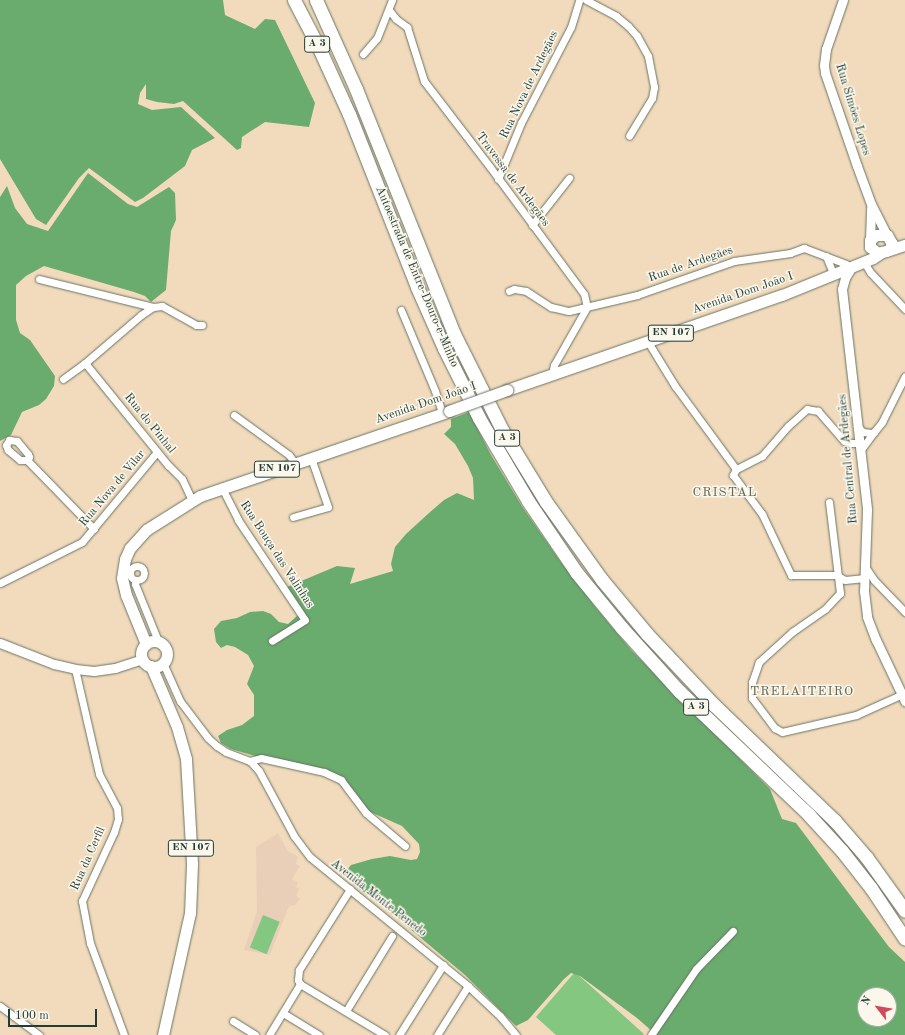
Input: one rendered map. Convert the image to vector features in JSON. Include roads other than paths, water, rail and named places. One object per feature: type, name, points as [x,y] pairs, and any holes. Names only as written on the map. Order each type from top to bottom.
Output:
[{"type":"highway","name":"Autoestrada de Entre-Douro-e-Minho","points":[[294,0],[319,48],[349,114],[417,287],[444,348],[491,440],[532,508],[576,572],[637,646],[704,716],[826,833],[872,888],[905,940]]},
{"type":"highway","name":"Autoestrada de Entre-Douro-e-Minho","points":[[316,0],[356,89],[454,334],[500,425],[546,502],[602,580],[647,634],[714,705],[835,821],[867,858],[905,911]]},
{"type":"main road","points":[[888,236],[892,244],[885,251],[874,252],[870,242],[876,235],[888,236],[905,238]]},
{"type":"main road","name":"Avenida Dom João I","points":[[842,269],[861,256],[870,242]]},
{"type":"main road","name":"EN 107","points":[[885,251],[905,245]]},
{"type":"main road","name":"Avenida Dom João I","points":[[146,644],[126,595],[122,578],[125,559],[130,547],[146,530],[192,500],[222,488],[782,295],[842,269],[864,262],[885,251]]},
{"type":"main road","points":[[158,641],[165,646],[167,650],[166,659],[160,665],[147,662],[142,651],[146,644],[158,641]]},
{"type":"main road","name":"EN 107","points":[[147,662],[159,684],[181,738],[186,759],[192,882],[190,913],[163,1035]]},
{"type":"street","points":[[363,54],[377,38],[392,0]]},
{"type":"street","name":"Rua Nova de Ardegães","points":[[498,179],[521,123],[571,27],[579,0]]},
{"type":"street","points":[[586,0],[616,16],[628,26],[637,36],[648,56],[654,87],[652,98],[629,136]]},
{"type":"street","name":"Rua Simões Lopes","points":[[843,0],[826,49],[824,65],[852,152],[871,204],[888,236]]},
{"type":"street","name":"Travessa de Ardegães","points":[[389,10],[396,19],[407,27],[424,81],[582,291],[586,307]]},
{"type":"street","points":[[532,225],[568,178]]},
{"type":"street","name":"Rua Simões Lopes","points":[[870,242],[871,204]]},
{"type":"street","name":"Rua de Ardegães","points":[[509,291],[514,289],[526,291],[551,307],[569,311],[637,295],[746,259],[790,254],[804,248],[826,256],[842,269]]},
{"type":"street","points":[[826,256],[842,269]]},
{"type":"street","points":[[864,262],[870,272],[905,309]]},
{"type":"street","name":"Rua Central de Ardegães","points":[[842,269],[842,289],[867,510],[866,578],[864,591],[867,617],[876,640],[904,696]]},
{"type":"street","name":"Rua Central de Ardegães","points":[[842,269],[845,278],[842,289]]},
{"type":"street","points":[[39,279],[153,307],[162,306],[196,325],[202,325]]},
{"type":"street","points":[[63,379],[85,363],[141,315],[153,307]]},
{"type":"street","points":[[552,374],[554,365],[586,307]]},
{"type":"street","points":[[402,310],[445,412]]},
{"type":"street","points":[[648,342],[675,386],[735,472],[762,514],[791,575],[836,575],[845,580],[866,578]]},
{"type":"street","name":"Rua do Pinhal","points":[[85,363],[157,452],[182,479],[192,500]]},
{"type":"street","points":[[735,472],[762,456],[788,426],[807,408],[818,411],[844,441],[859,447],[882,422],[905,376]]},
{"type":"street","points":[[234,415],[289,455],[296,463]]},
{"type":"street","points":[[857,426],[864,432],[872,433]]},
{"type":"street","name":"Rua Nova de Vilar","points":[[0,583],[82,542],[157,452]]},
{"type":"street","points":[[293,518],[328,507],[311,458]]},
{"type":"street","points":[[27,460],[94,529]]},
{"type":"street","name":"Rua Bouça das Valinhas","points":[[222,488],[238,520],[306,620],[272,641]]},
{"type":"street","points":[[829,502],[836,575],[840,593],[825,609],[792,632],[759,662],[752,682],[752,698],[776,728],[782,732],[856,715],[904,696]]},
{"type":"street","points":[[866,568],[874,580],[905,612]]},
{"type":"street","points":[[136,580],[135,584],[158,641]]},
{"type":"street","points":[[0,643],[54,664],[75,669],[94,671],[147,662]]},
{"type":"street","points":[[163,663],[180,701],[208,738],[226,752],[250,761],[261,758],[324,772],[340,780],[366,813],[405,846]]},
{"type":"street","name":"Rua da Cerfil","points":[[75,669],[99,774],[118,808],[118,819],[114,832],[82,901],[90,943],[124,1035]]},
{"type":"street","points":[[159,684],[171,678]]},
{"type":"street","name":"Avenida Monte Penedo","points":[[250,761],[259,771],[294,836],[302,848],[321,868],[350,889],[468,986],[500,1016],[516,1035]]},
{"type":"street","points":[[350,889],[299,970],[297,976],[300,984],[385,1035]]},
{"type":"street","points":[[651,1035],[696,969],[733,931]]},
{"type":"street","points":[[346,1011],[392,936]]},
{"type":"street","points":[[399,1035],[443,965]]},
{"type":"street","points":[[269,1035],[300,984]]},
{"type":"street","points":[[437,1035],[468,986]]},
{"type":"street","points":[[0,1006],[39,1035]]},
{"type":"street","points":[[283,1013],[319,1035]]},
{"type":"street","points":[[233,1021],[255,1035]]},
{"type":"district","name":"CRISTAL","points":[[725,493]]},
{"type":"district","name":"TRELAITEIRO","points":[[802,692]]}]
